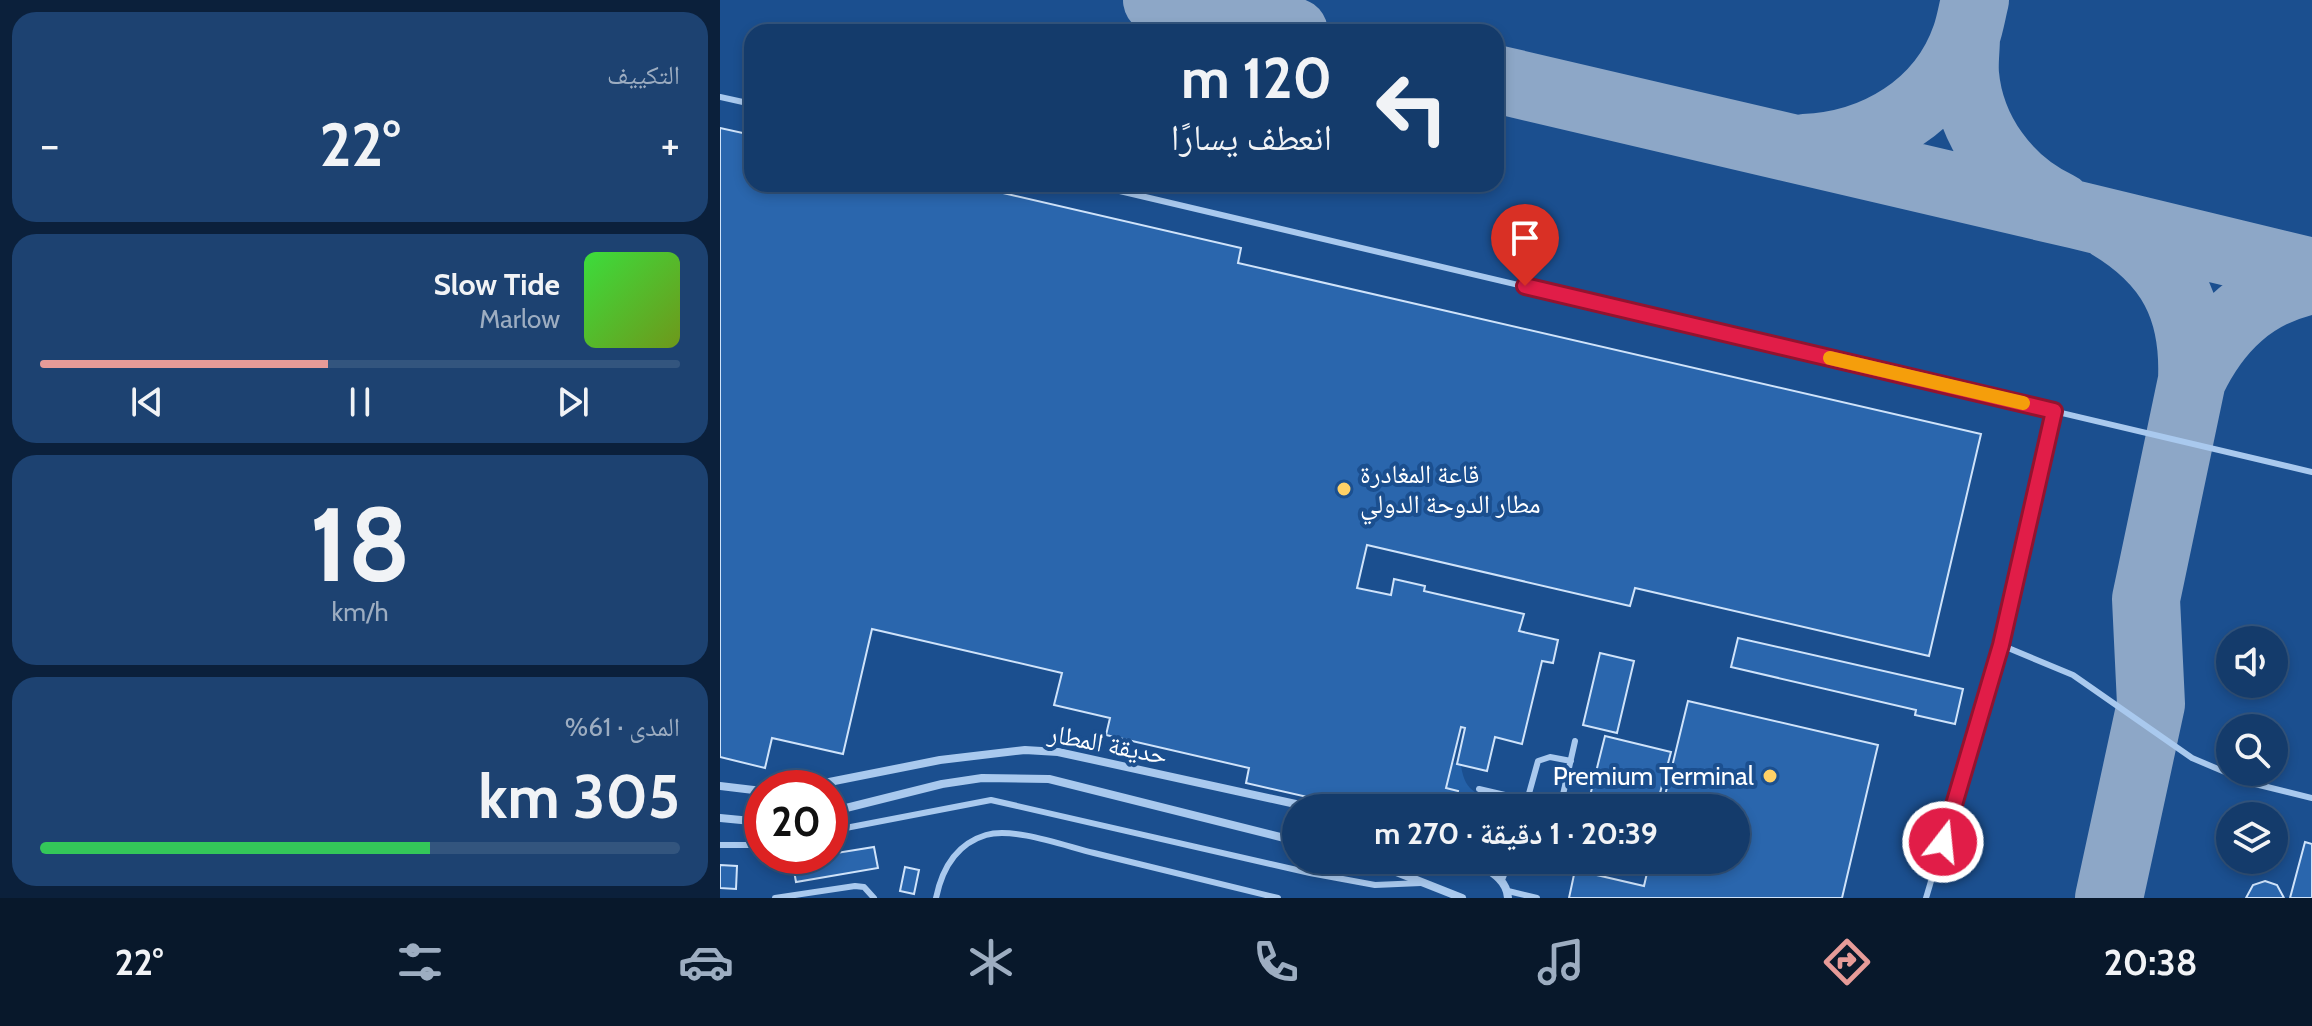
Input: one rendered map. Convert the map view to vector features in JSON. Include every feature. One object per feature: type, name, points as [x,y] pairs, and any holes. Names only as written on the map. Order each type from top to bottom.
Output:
[{"type":"street","name":"حديقة المطار","points":[[848,778],[940,760],[1025,750],[1058,752],[1282,801]]},
{"type":"street","points":[[848,808],[942,784],[982,778],[1049,779],[1282,837]]},
{"type":"street","points":[[720,786],[744,789]]},
{"type":"street","points":[[720,818],[744,820]]},
{"type":"street","points":[[1399,874],[1462,898]]},
{"type":"street","points":[[1493,874],[1502,880],[1508,894]]},
{"type":"lane","points":[[720,97],[744,102]]},
{"type":"lane","points":[[1124,192],[2312,472]]},
{"type":"lane","points":[[1926,898],[2001,645],[2054,411]]},
{"type":"lane","points":[[2001,645],[2073,675],[2192,758],[2251,783],[2312,798]]},
{"type":"lane","points":[[1563,794],[1575,741]]},
{"type":"lane","points":[[1529,794],[1538,761],[1550,757],[1571,761]]},
{"type":"lane","points":[[1479,789],[1495,794]]},
{"type":"lane","points":[[848,828],[991,800],[1310,873],[1375,885],[1421,883]]},
{"type":"lane","points":[[936,898],[940,878],[959,851],[970,842],[997,833],[1040,840],[1278,898]]},
{"type":"lane","points":[[720,845],[744,845]]},
{"type":"lane","points":[[1502,880],[1504,874]]},
{"type":"lane","points":[[775,898],[855,886],[864,887],[874,898]]},
{"type":"lane","points":[[1508,894],[1537,898]]},
{"type":"shaded area","points":[[1452,762],[1461,765],[1466,782],[1477,794],[1457,794],[1458,791],[1446,788]]},
{"type":"building","name":"قاعة المغادرة مطار الدوحة الدولي","points":[[720,128],[744,133],[744,192],[999,192],[1241,248],[1238,263],[1981,434],[1929,656],[1635,588],[1630,606],[1367,545],[1357,588],[1391,595],[1394,579],[1425,586],[1424,591],[1524,614],[1519,631],[1558,640],[1553,663],[1542,661],[1522,744],[1495,737],[1487,771],[1457,764],[1465,728],[1461,727],[1446,788],[1458,791],[1457,794],[1294,794],[1246,783],[1249,768],[1106,735],[1110,718],[1054,705],[1062,673],[872,629],[843,754],[772,738],[765,768],[720,757]]},
{"type":"building","points":[[1738,638],[1963,689],[1955,724],[1915,715],[1916,710],[1731,667]]},
{"type":"building","points":[[1600,653],[1634,661],[1617,733],[1583,725]]},
{"type":"building","name":"Premium Terminal","points":[[1688,701],[1878,745],[1842,898],[1569,898],[1574,874],[1592,874],[1644,886],[1647,874],[1750,874],[1750,794],[1665,794]]},
{"type":"building","points":[[1605,736],[1671,752],[1660,794],[1590,794]]},
{"type":"building","points":[[2305,842],[2312,844],[2312,898],[2290,898]]},
{"type":"building","points":[[874,847],[878,868],[848,873],[848,851]]},
{"type":"building","points":[[720,865],[737,866],[736,889],[720,888]]},
{"type":"building","points":[[905,867],[919,870],[914,894],[900,891]]},
{"type":"building","points":[[795,874],[843,874],[796,882]]},
{"type":"building","points":[[2265,881],[2277,885],[2284,898],[2246,898],[2253,885]]},
{"type":"taxiway","points":[[1157,0],[1260,24]]},
{"type":"taxiway","points":[[1804,148],[1856,139],[1880,130],[1923,101],[1941,83],[1955,61],[1975,0]]},
{"type":"taxiway","points":[[1966,36],[1968,95],[1983,134],[2008,169],[2040,196],[2059,206]]},
{"type":"taxiway","points":[[1504,81],[2312,272]]},
{"type":"taxiway","points":[[2109,225],[2149,255],[2175,290],[2189,331],[2192,380],[2146,599],[2151,704],[2109,898]]},
{"type":"taxiway","points":[[2192,380],[2213,344],[2240,315],[2272,293],[2312,280]]},
{"type":"slow traffic","points":[[1830,358],[2023,403]]},
{"type":"place","name":"قاعة المغادرة مطار الدوحة الدولي","points":[[1344,489]]},
{"type":"place","name":"Premium Terminal","points":[[1770,776]]},
{"type":"route","points":[[1525,286],[2054,411],[2001,645],[1943,842]]}]
